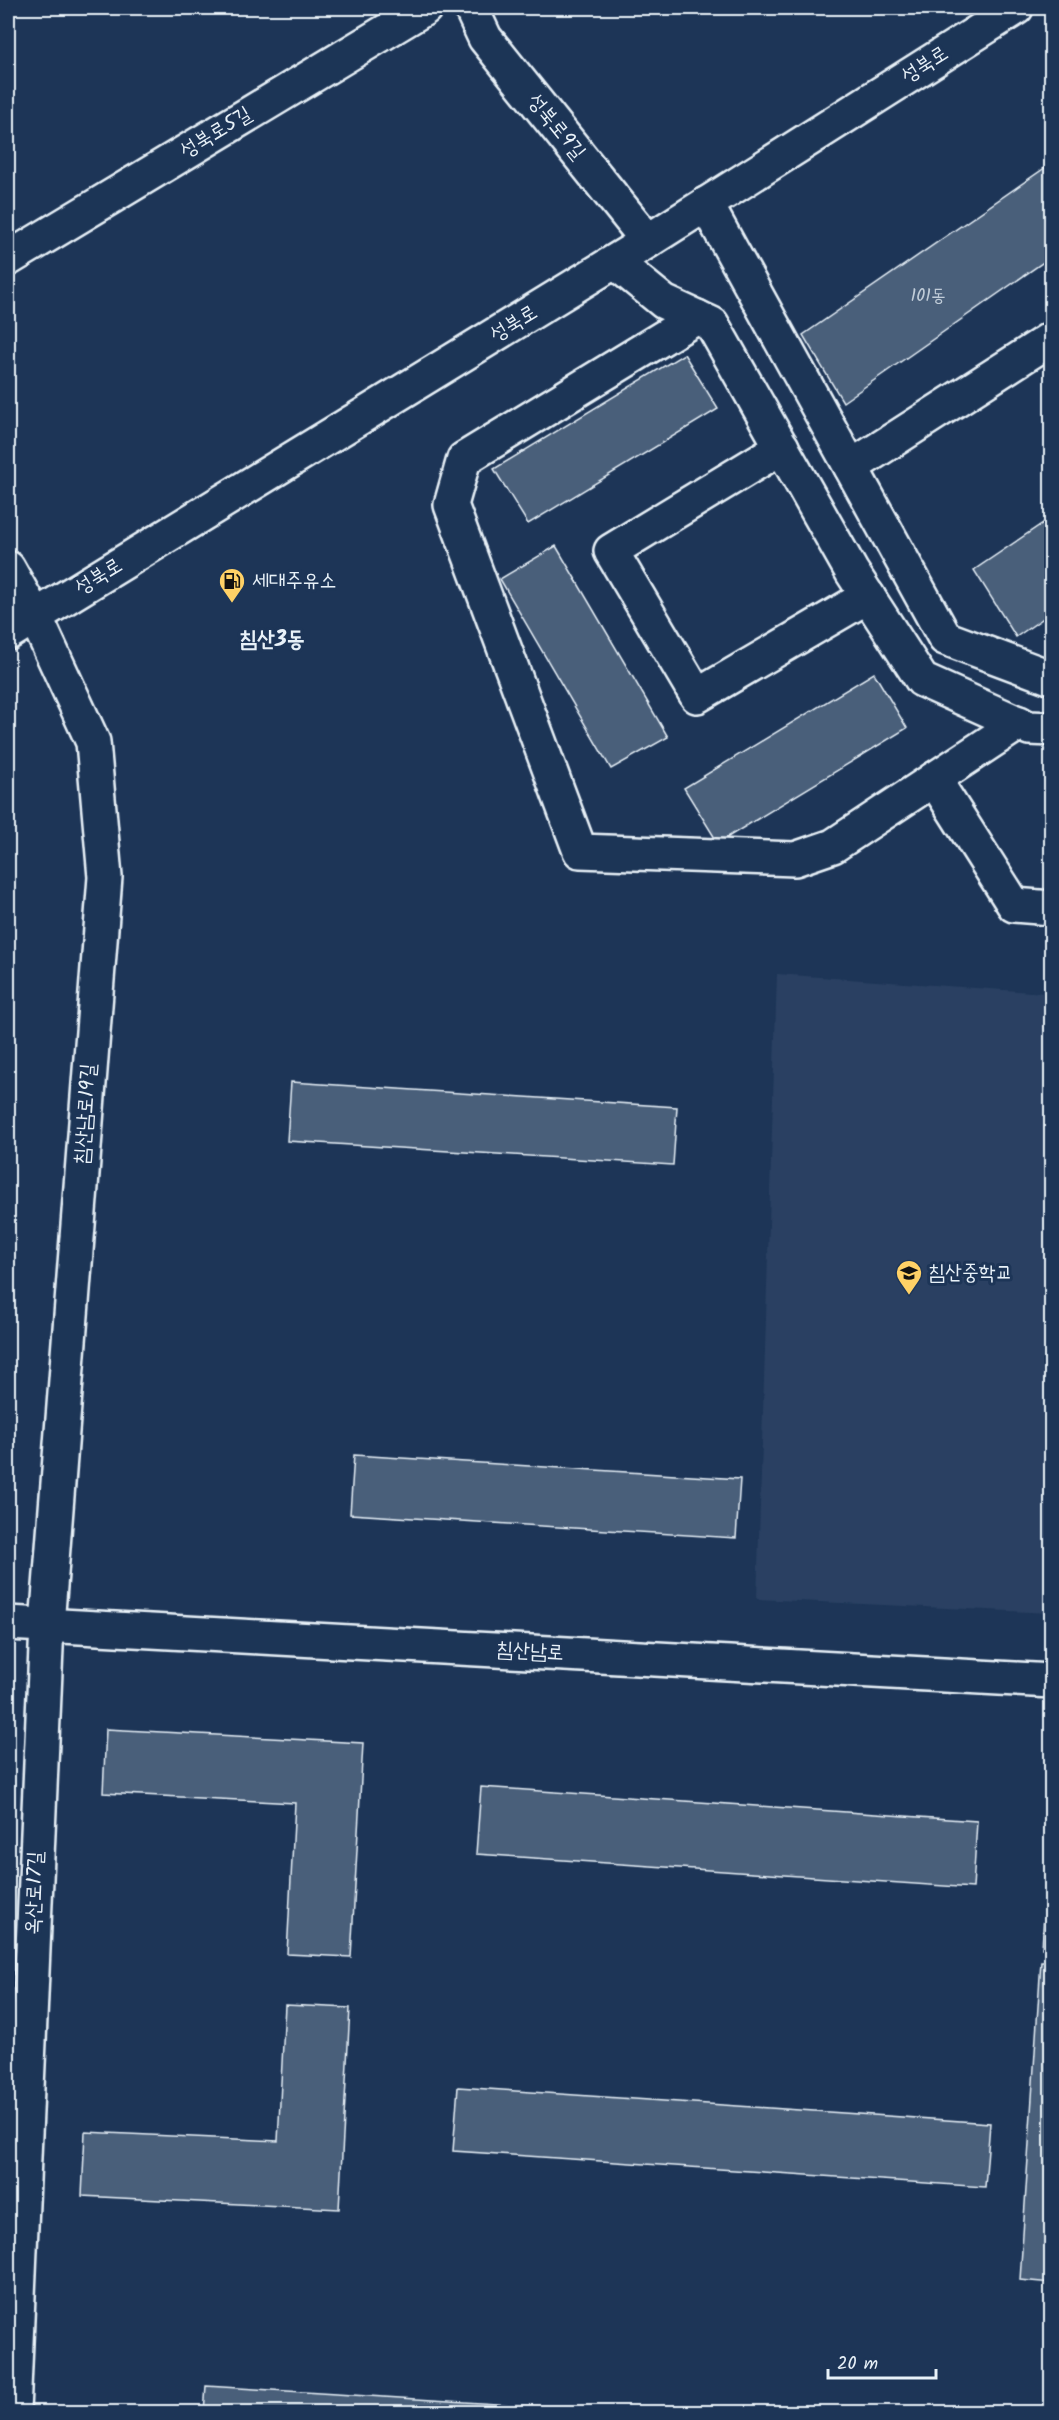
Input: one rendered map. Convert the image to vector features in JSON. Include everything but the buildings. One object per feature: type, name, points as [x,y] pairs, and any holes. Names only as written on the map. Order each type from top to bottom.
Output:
[{"type":"street","name":"성북로5길","points":[[8,259],[425,8]]},
{"type":"street","name":"성북로9길","points":[[471,8],[485,38],[648,241]]},
{"type":"street","name":"성북로","points":[[8,633],[615,262],[1016,8]]},
{"type":"street","points":[[706,204],[945,638],[1052,678]]},
{"type":"street","points":[[615,262],[664,302],[712,324],[868,596],[922,680],[1029,728],[1052,729]]},
{"type":"street","points":[[696,317],[464,459],[451,505],[580,851],[795,859],[833,846],[1018,723]]},
{"type":"street","points":[[851,467],[1052,338]]},
{"type":"street","points":[[782,447],[611,551],[697,696],[868,596]]},
{"type":"street","points":[[8,568],[35,616]]},
{"type":"street","name":"침산남로19길","points":[[35,616],[93,742],[105,876],[47,1625]]},
{"type":"street","points":[[934,779],[1014,905],[1052,908]]},
{"type":"street","name":"침산남로","points":[[8,1623],[1052,1681]]},
{"type":"street","name":"옥산로17길","points":[[13,2412],[47,1625]]},
{"type":"shaded area","name":"침산중학교","points":[[777,974],[1046,993],[1051,990],[1051,1613],[757,1599]]},
{"type":"place","name":"세대주유소","points":[[232,604]]},
{"type":"place","name":"침산중학교","points":[[909,1296]]},
{"type":"district","name":"침산3동","points":[[272,640]]}]
